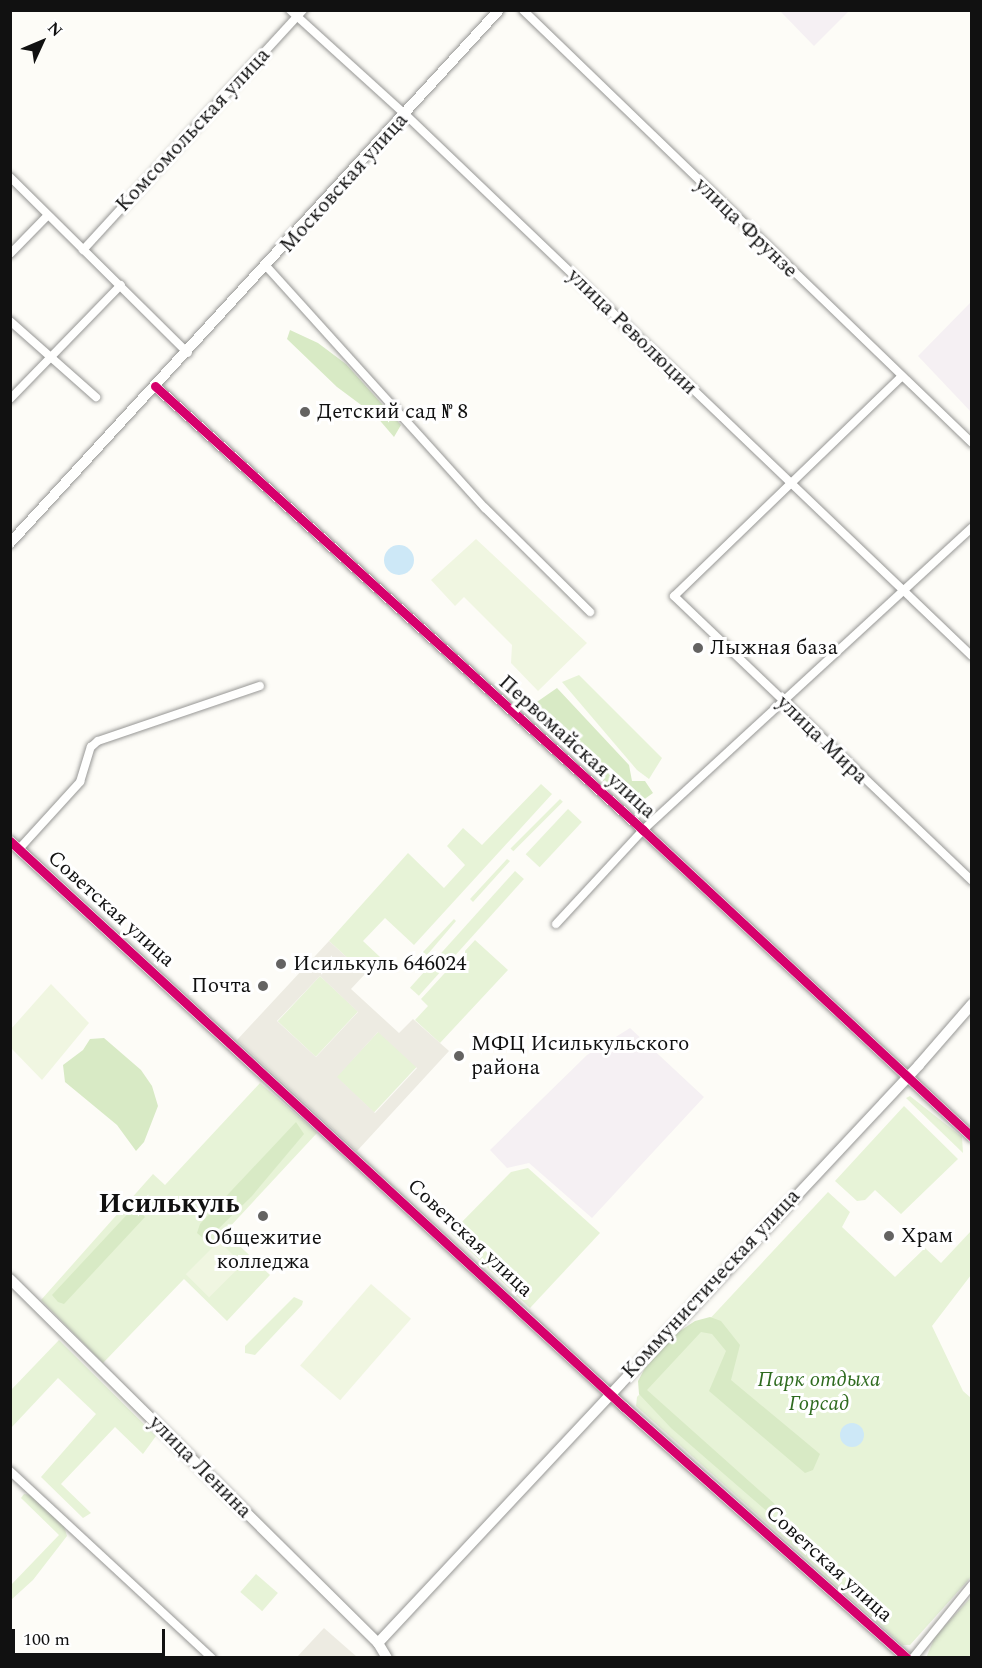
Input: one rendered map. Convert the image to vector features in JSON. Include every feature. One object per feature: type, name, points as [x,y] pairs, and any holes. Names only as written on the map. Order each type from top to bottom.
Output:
[{"type":"street","name":"Московская улица","points":[[10,543],[267,267],[499,10]]},
{"type":"street","name":"улица Фрунзе","points":[[523,10],[900,378],[972,443]]},
{"type":"street","name":"улица Революции","points":[[297,12],[972,656]]},
{"type":"street","name":"Комсомольская улица","points":[[83,250],[297,12]]},
{"type":"street","points":[[10,177],[188,353]]},
{"type":"street","points":[[10,254],[48,215]]},
{"type":"street","points":[[267,267],[485,508],[590,612]]},
{"type":"street","points":[[10,399],[121,285]]},
{"type":"street","points":[[10,321],[96,397]]},
{"type":"street","points":[[790,484],[900,378]]},
{"type":"street","name":"Первомайская улица","points":[[155,386],[643,830],[972,1137]]},
{"type":"street","name":"улица Мира","points":[[790,484],[674,596],[782,702],[972,881]]},
{"type":"street","points":[[556,924],[643,830],[972,526]]},
{"type":"street","points":[[15,845],[80,782],[91,747],[98,741],[260,686]]},
{"type":"street","name":"Советская улица","points":[[15,845],[609,1393],[907,1658]]},
{"type":"street","name":"Коммунистическая улица","points":[[378,1643],[609,1393],[908,1076],[972,1004]]},
{"type":"street","name":"улица Ленина","points":[[10,1279],[378,1643],[387,1658]]},
{"type":"street","points":[[10,1471],[212,1658]]},
{"type":"street","points":[[913,1658],[972,1586]]},
{"type":"shaded area","points":[[780,11],[849,11],[814,46]]},
{"type":"shaded area","points":[[971,302],[971,412],[918,356]]},
{"type":"shaded area","points":[[329,941],[365,974],[351,989],[399,1033],[413,1019],[449,1051],[357,1151],[237,1040]],"holes":[[[320,976],[358,1012],[316,1057],[277,1021]],[[378,1032],[417,1068],[375,1113],[337,1077]]]},
{"type":"shaded area","points":[[630,1028],[704,1097],[592,1218],[529,1163],[507,1168],[490,1150],[587,1055]]},
{"type":"shaded area","points":[[324,1628],[357,1657],[297,1657]]},
{"type":"green space","points":[[290,330],[318,343],[346,364],[401,425],[394,437],[376,416],[337,387],[287,339]]},
{"type":"green space","points":[[476,539],[587,643],[538,691],[511,663],[512,645],[464,597],[455,606],[431,580]]},
{"type":"green space","points":[[579,675],[662,758],[649,779],[637,770],[562,682]]},
{"type":"green space","points":[[557,688],[629,765],[632,781],[645,781],[653,793],[639,803],[628,804],[538,719],[531,706]]},
{"type":"green space","points":[[541,784],[552,794],[414,945],[385,918],[363,941],[380,957],[365,974],[329,941],[408,853],[444,888],[465,865],[447,846],[463,828],[482,845]]},
{"type":"green space","points":[[560,799],[563,802],[513,851],[511,848]]},
{"type":"green space","points":[[568,809],[582,822],[540,867],[526,854]]},
{"type":"green space","points":[[507,859],[510,861],[473,902],[470,899]]},
{"type":"green space","points":[[515,871],[524,879],[419,996],[410,988]]},
{"type":"green space","points":[[454,919],[456,921],[427,955],[423,952]]},
{"type":"green space","points":[[475,940],[508,970],[440,1043],[415,1020],[428,1006],[421,999]]},
{"type":"green space","points":[[320,976],[358,1011],[316,1057],[278,1021]]},
{"type":"green space","points":[[51,984],[89,1023],[42,1080],[11,1048],[11,1029]]},
{"type":"green space","points":[[379,1031],[417,1066],[374,1113],[336,1077]]},
{"type":"green space","points":[[104,1038],[141,1070],[152,1086],[158,1106],[144,1142],[136,1151],[117,1125],[65,1082],[63,1065],[83,1050],[90,1039]]},
{"type":"green space","points":[[260,1083],[317,1133],[225,1232],[270,1275],[227,1321],[184,1279],[103,1363],[41,1300],[153,1174],[165,1185]]},
{"type":"green space","points":[[910,1096],[962,1137],[963,1153],[906,1098]]},
{"type":"green space","points":[[904,1106],[958,1159],[901,1214],[875,1190],[865,1200],[857,1201],[835,1181]]},
{"type":"green space","points":[[296,1122],[304,1134],[252,1196],[213,1234],[203,1238],[197,1233],[200,1224]]},
{"type":"green space","points":[[528,1168],[600,1233],[530,1308],[451,1233],[511,1172]]},
{"type":"green space","name":"Парк отдыха Горсад","points":[[828,1192],[850,1212],[842,1227],[895,1277],[925,1248],[941,1263],[971,1231],[971,1275],[932,1326],[963,1391],[971,1398],[971,1577],[910,1645],[903,1645],[636,1406],[637,1397]]},
{"type":"green space","points":[[135,1206],[145,1217],[64,1304],[58,1302],[52,1295]]},
{"type":"green space","points":[[219,1241],[242,1264],[209,1298],[186,1274]]},
{"type":"green space","points":[[371,1284],[411,1319],[340,1400],[300,1366]]},
{"type":"green space","points":[[294,1297],[303,1301],[302,1305],[255,1355],[245,1353],[245,1346]]},
{"type":"green space","points":[[710,1317],[721,1321],[740,1345],[731,1380],[820,1454],[813,1470],[805,1473],[709,1391],[726,1351],[712,1334],[701,1332],[647,1390],[777,1506],[769,1513],[671,1428],[639,1394],[638,1381],[645,1368],[677,1333],[695,1321]]},
{"type":"green space","points":[[59,1340],[156,1436],[143,1454],[115,1427],[61,1484],[91,1513],[83,1518],[41,1477],[96,1414],[58,1378],[11,1428],[11,1390]]},
{"type":"green space","points":[[24,1494],[31,1495],[64,1526],[67,1536],[33,1580],[11,1600],[10,1586],[59,1535],[21,1498]]},
{"type":"green space","points":[[256,1574],[278,1593],[262,1611],[240,1592]]},
{"type":"green space","points":[[971,1597],[971,1657],[926,1658],[935,1637]]},
{"type":"water","points":[[399,545],[410,549],[414,560],[410,571],[399,575],[388,571],[384,560],[388,549]]},
{"type":"water","points":[[852,1423],[861,1426],[864,1435],[861,1444],[852,1447],[843,1444],[840,1435],[843,1426]]},
{"type":"cycle path","points":[[155,386],[643,830],[972,1137]]},
{"type":"cycle path","points":[[10,841],[624,1407],[907,1658]]},
{"type":"place","name":"Детский сад № 8","points":[[305,412]]},
{"type":"place","name":"Лыжная база","points":[[698,648]]},
{"type":"place","name":"Исилькуль 646024","points":[[281,964]]},
{"type":"place","name":"Почта","points":[[263,986]]},
{"type":"place","name":"МФЦ Исилькульского района","points":[[459,1056]]},
{"type":"place","name":"Общежитие колледжа","points":[[263,1216]]},
{"type":"place","name":"Храм","points":[[889,1236]]},
{"type":"district","name":"Исилькуль","points":[[169,1205]]}]
